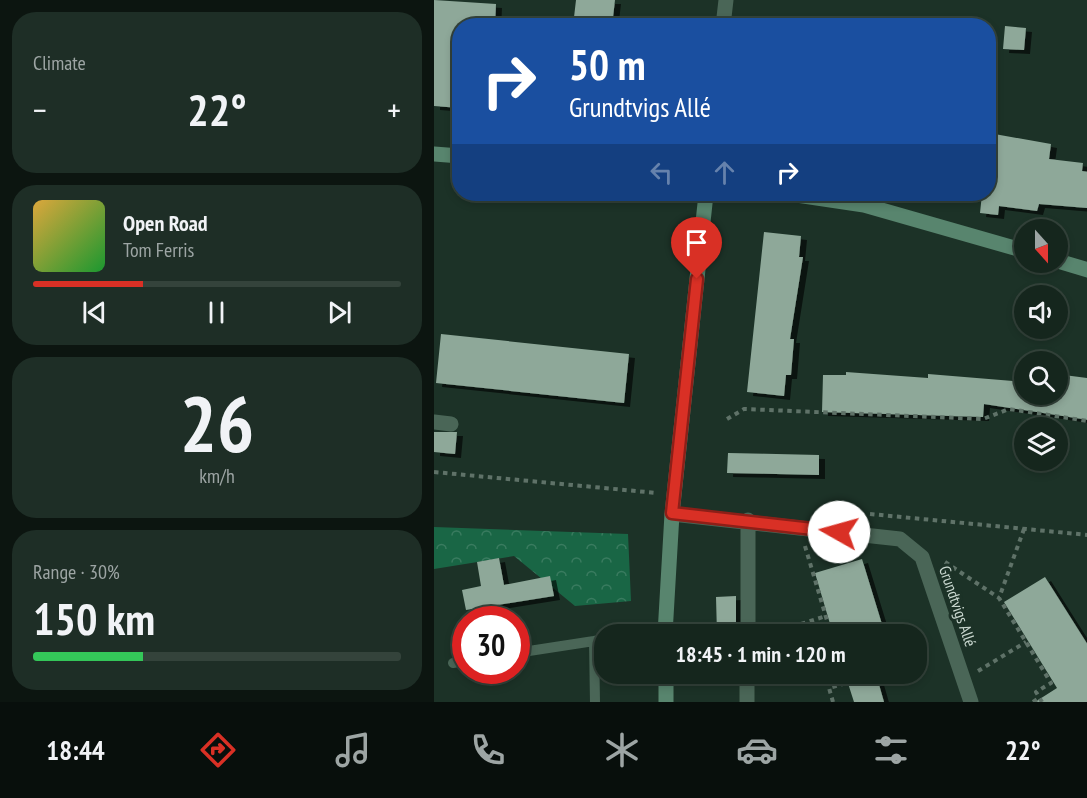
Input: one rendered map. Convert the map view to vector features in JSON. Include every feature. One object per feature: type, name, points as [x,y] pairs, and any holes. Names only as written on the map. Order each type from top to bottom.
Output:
[{"type":"street","points":[[724,18],[726,0]]},
{"type":"street","points":[[434,154],[452,155]]},
{"type":"street","points":[[665,624],[672,513],[705,201]]},
{"type":"street","points":[[837,201],[864,205],[1014,248]]},
{"type":"street","points":[[1068,264],[1088,270]]},
{"type":"street","points":[[434,422],[451,424]]},
{"type":"street","name":"Grundtvigs Allé","points":[[672,513],[900,539],[922,557],[971,702]]},
{"type":"street","points":[[748,520],[748,624]]},
{"type":"street","points":[[666,684],[666,702]]},
{"type":"street","points":[[747,684],[747,702]]},
{"type":"lane","points":[[530,651],[594,641]]},
{"type":"lane","points":[[595,702],[596,684]]},
{"type":"path","points":[[727,419],[744,409],[983,419],[1009,409],[1088,421]]},
{"type":"path","points":[[799,527],[828,624]]},
{"type":"path","points":[[999,598],[1024,529]]},
{"type":"path","points":[[922,557],[938,557],[999,598],[1052,683],[1036,692],[1040,700],[1033,702]]},
{"type":"path","points":[[801,624],[826,616]]},
{"type":"path","points":[[964,680],[1026,642]]},
{"type":"path","points":[[833,702],[829,688],[843,684]]},
{"type":"green space","points":[[434,527],[628,534],[631,601],[575,606],[514,556],[434,569]]},
{"type":"building","points":[[434,0],[496,4],[495,18],[452,18],[452,107],[434,106]]},
{"type":"building","points":[[576,0],[615,0],[613,18],[574,18]]},
{"type":"building","points":[[1005,26],[1026,28],[1024,50],[1003,49]]},
{"type":"building","points":[[996,134],[1051,144],[1049,159],[1083,163],[1082,171],[1088,172],[1088,208],[1039,204],[1037,211],[999,206],[998,215],[980,213],[981,201],[996,201]]},
{"type":"building","points":[[764,232],[801,236],[799,257],[803,257],[790,339],[794,339],[791,375],[786,375],[784,396],[747,392]]},
{"type":"building","points":[[441,334],[629,354],[624,403],[436,383]]},
{"type":"building","points":[[846,372],[928,378],[928,374],[1013,381],[1014,376],[1014,405],[1068,405],[1068,376],[1088,378],[1088,420],[984,404],[983,417],[822,412],[823,375],[846,375]]},
{"type":"building","points":[[434,432],[457,432],[455,454],[434,452]]},
{"type":"building","points":[[728,453],[819,455],[819,475],[727,473]]},
{"type":"building","points":[[499,558],[504,585],[550,576],[554,596],[491,606],[465,606],[462,590],[481,586],[477,562]]},
{"type":"building","points":[[862,559],[882,624],[830,624],[815,573]]},
{"type":"building","points":[[1045,577],[1088,645],[1088,702],[1035,702],[1057,688],[1004,602]]},
{"type":"building","points":[[736,596],[736,624],[717,624],[716,597]]},
{"type":"building","points":[[848,684],[879,684],[884,702],[854,702]]},
{"type":"route","points":[[697,279],[672,513],[839,532]]}]
